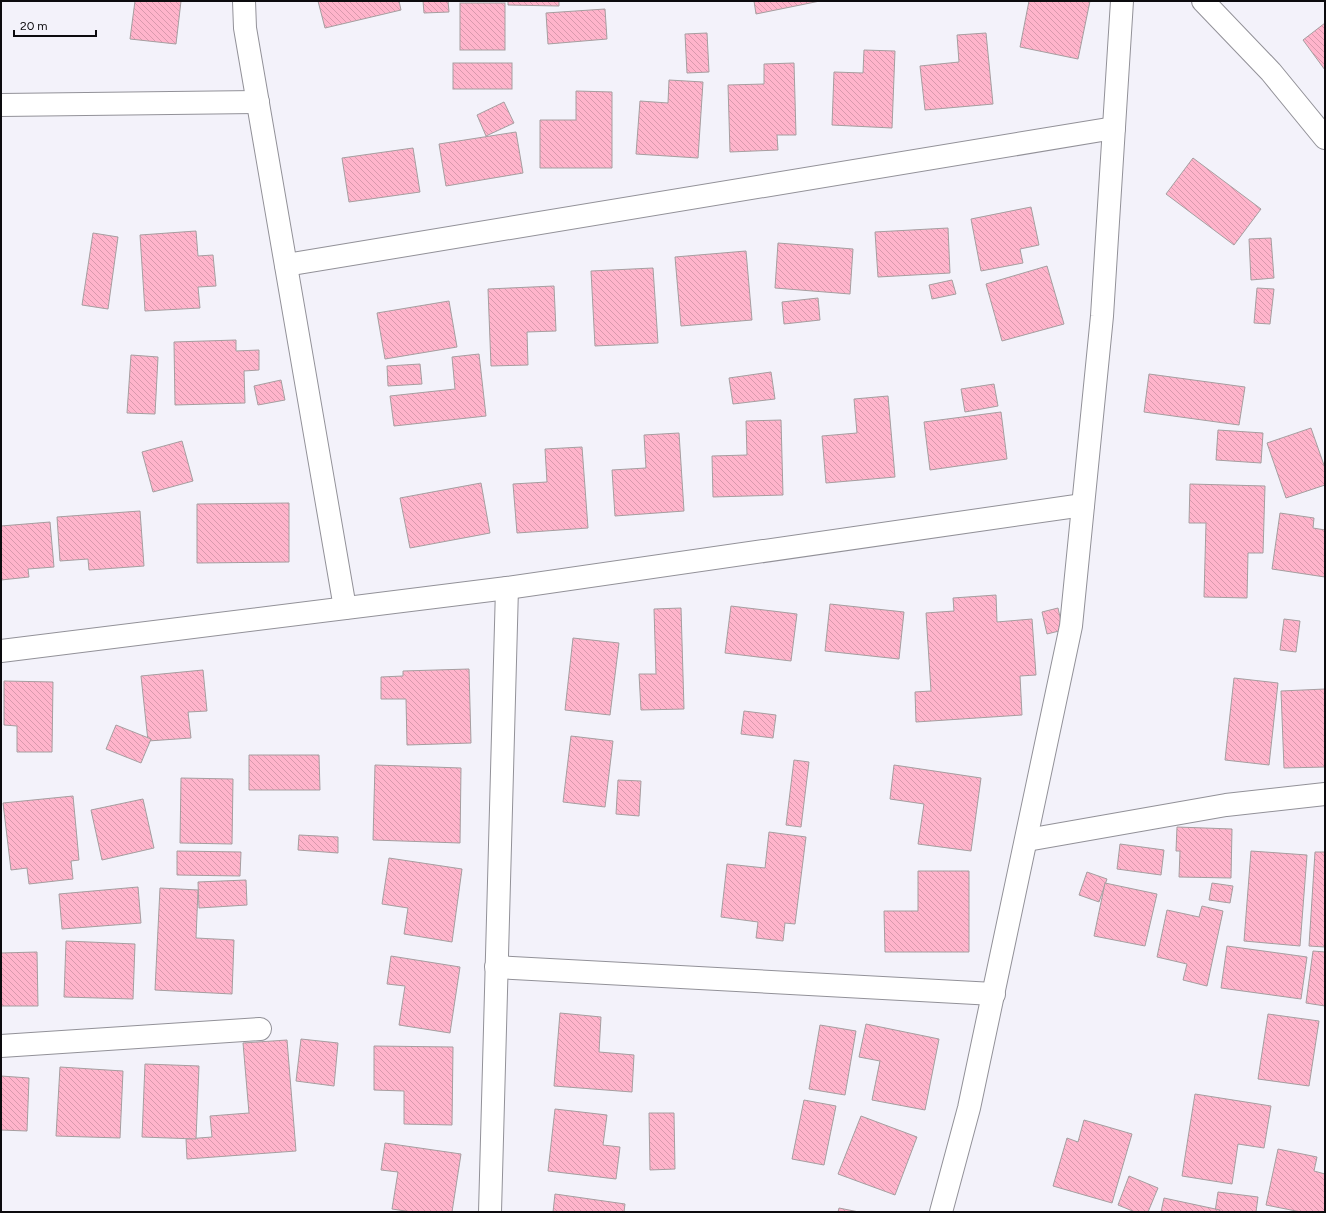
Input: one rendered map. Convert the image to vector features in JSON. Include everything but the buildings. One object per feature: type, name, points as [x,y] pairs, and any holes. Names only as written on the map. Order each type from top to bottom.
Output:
[{"type":"street","points":[[244,1],[245,28],[345,608]]},
{"type":"street","points":[[942,1212],[969,1108],[1027,840],[1071,626],[1102,316],[1122,1]]},
{"type":"street","points":[[1203,1],[1271,72],[1325,138]]},
{"type":"street","points":[[1,105],[258,102]]},
{"type":"street","points":[[286,265],[1114,128]]},
{"type":"street","points":[[1,651],[507,588],[1083,505]]},
{"type":"street","points":[[490,1212],[507,588]]},
{"type":"street","points":[[1027,840],[1226,805],[1325,794]]},
{"type":"street","points":[[496,967],[994,994]]},
{"type":"street","points":[[1,1046],[260,1029]]}]
